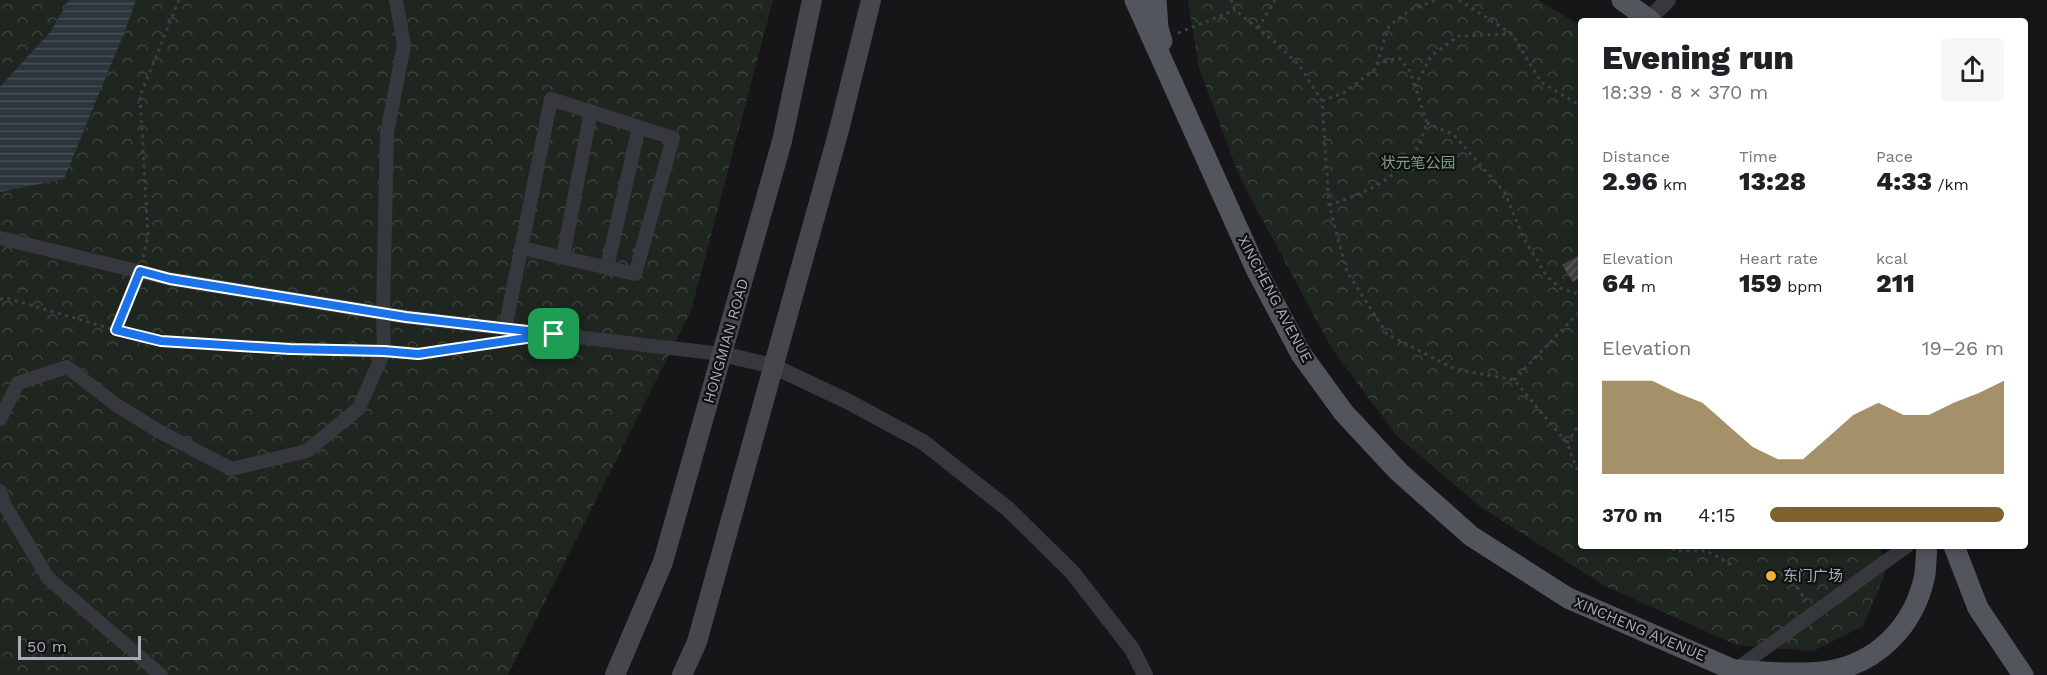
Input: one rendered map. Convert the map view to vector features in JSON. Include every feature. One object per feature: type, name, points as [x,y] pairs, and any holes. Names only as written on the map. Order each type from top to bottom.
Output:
[{"type":"main road","name":"HONGMIAN ROAD","points":[[615,675],[663,562],[782,141],[812,0]]},
{"type":"main road","points":[[681,675],[697,642],[839,130],[871,0]]},
{"type":"main road","name":"XINCHENG AVENUE","points":[[1135,0],[1256,269],[1301,354],[1344,413],[1399,472],[1471,536],[1568,598],[1740,673]]},
{"type":"main road","points":[[1156,0],[1158,28],[1174,84]]},
{"type":"main road","points":[[1622,0],[1647,18]]},
{"type":"main road","points":[[1740,673],[1821,672],[1849,667],[1876,654],[1900,631],[1915,605],[1925,574],[1927,549]]},
{"type":"main road","points":[[1954,549],[1978,608],[2023,675]]},
{"type":"street","points":[[0,419],[18,382],[67,367],[115,404],[155,429],[231,470],[307,452],[359,408],[384,351],[387,133],[404,45],[396,0]]},
{"type":"street","points":[[1652,18],[1668,0]]},
{"type":"street","points":[[505,328],[552,99],[673,138],[635,274],[522,248]]},
{"type":"street","points":[[563,257],[591,111]]},
{"type":"street","points":[[607,267],[639,127]]},
{"type":"street","points":[[0,238],[170,279],[383,313],[722,354],[773,366],[849,402],[923,442],[1008,509],[1072,572],[1132,649],[1145,675]]},
{"type":"street","points":[[0,491],[4,504],[48,578],[161,675]]},
{"type":"street","points":[[1740,673],[1814,613],[1903,549]]},
{"type":"path","points":[[116,330],[140,271],[148,237],[140,96],[179,0]]},
{"type":"path","points":[[1231,0],[1234,10],[1299,65],[1322,101],[1329,205],[1347,272],[1387,334],[1455,369],[1514,380],[1567,443],[1578,472]]},
{"type":"path","points":[[1258,28],[1275,0]]},
{"type":"path","points":[[1322,101],[1345,92],[1375,69],[1389,26],[1410,10],[1436,0]]},
{"type":"path","points":[[1459,0],[1512,34],[1541,82],[1578,104]]},
{"type":"path","points":[[1162,40],[1234,10]]},
{"type":"path","points":[[1415,86],[1431,56],[1458,36],[1512,34]]},
{"type":"path","points":[[1329,205],[1356,196],[1391,177],[1414,153],[1427,123],[1411,72],[1399,58],[1376,64]]},
{"type":"path","points":[[1427,123],[1454,135],[1505,193],[1523,237],[1546,274],[1560,288],[1578,294]]},
{"type":"path","points":[[0,299],[6,298],[161,341],[418,354],[497,343]]},
{"type":"path","points":[[1514,380],[1578,313]]},
{"type":"path","points":[[1567,443],[1578,426]]},
{"type":"path","points":[[1672,549],[1707,551],[1732,565]]},
{"type":"path","points":[[1793,581],[1814,613]]},
{"type":"green space","points":[[0,0],[773,0],[691,311],[508,675],[0,675]]},
{"type":"green space","name":"状元笔公园","points":[[1188,0],[1538,0],[1578,24],[1578,549],[1881,549],[1885,574],[1863,626],[1813,651],[1736,645],[1605,586],[1482,508],[1396,435],[1332,349],[1240,178],[1199,68]]},
{"type":"shaded area","points":[[69,0],[136,0],[64,179],[0,192],[0,87],[51,31]]},
{"type":"building","points":[[1578,256],[1578,279],[1573,282],[1562,265]]},
{"type":"place","name":"东门广场","points":[[1771,576]]},
{"type":"route","points":[[140,271],[170,279],[406,317],[554,334],[418,354],[161,341],[116,330],[140,271]]}]
